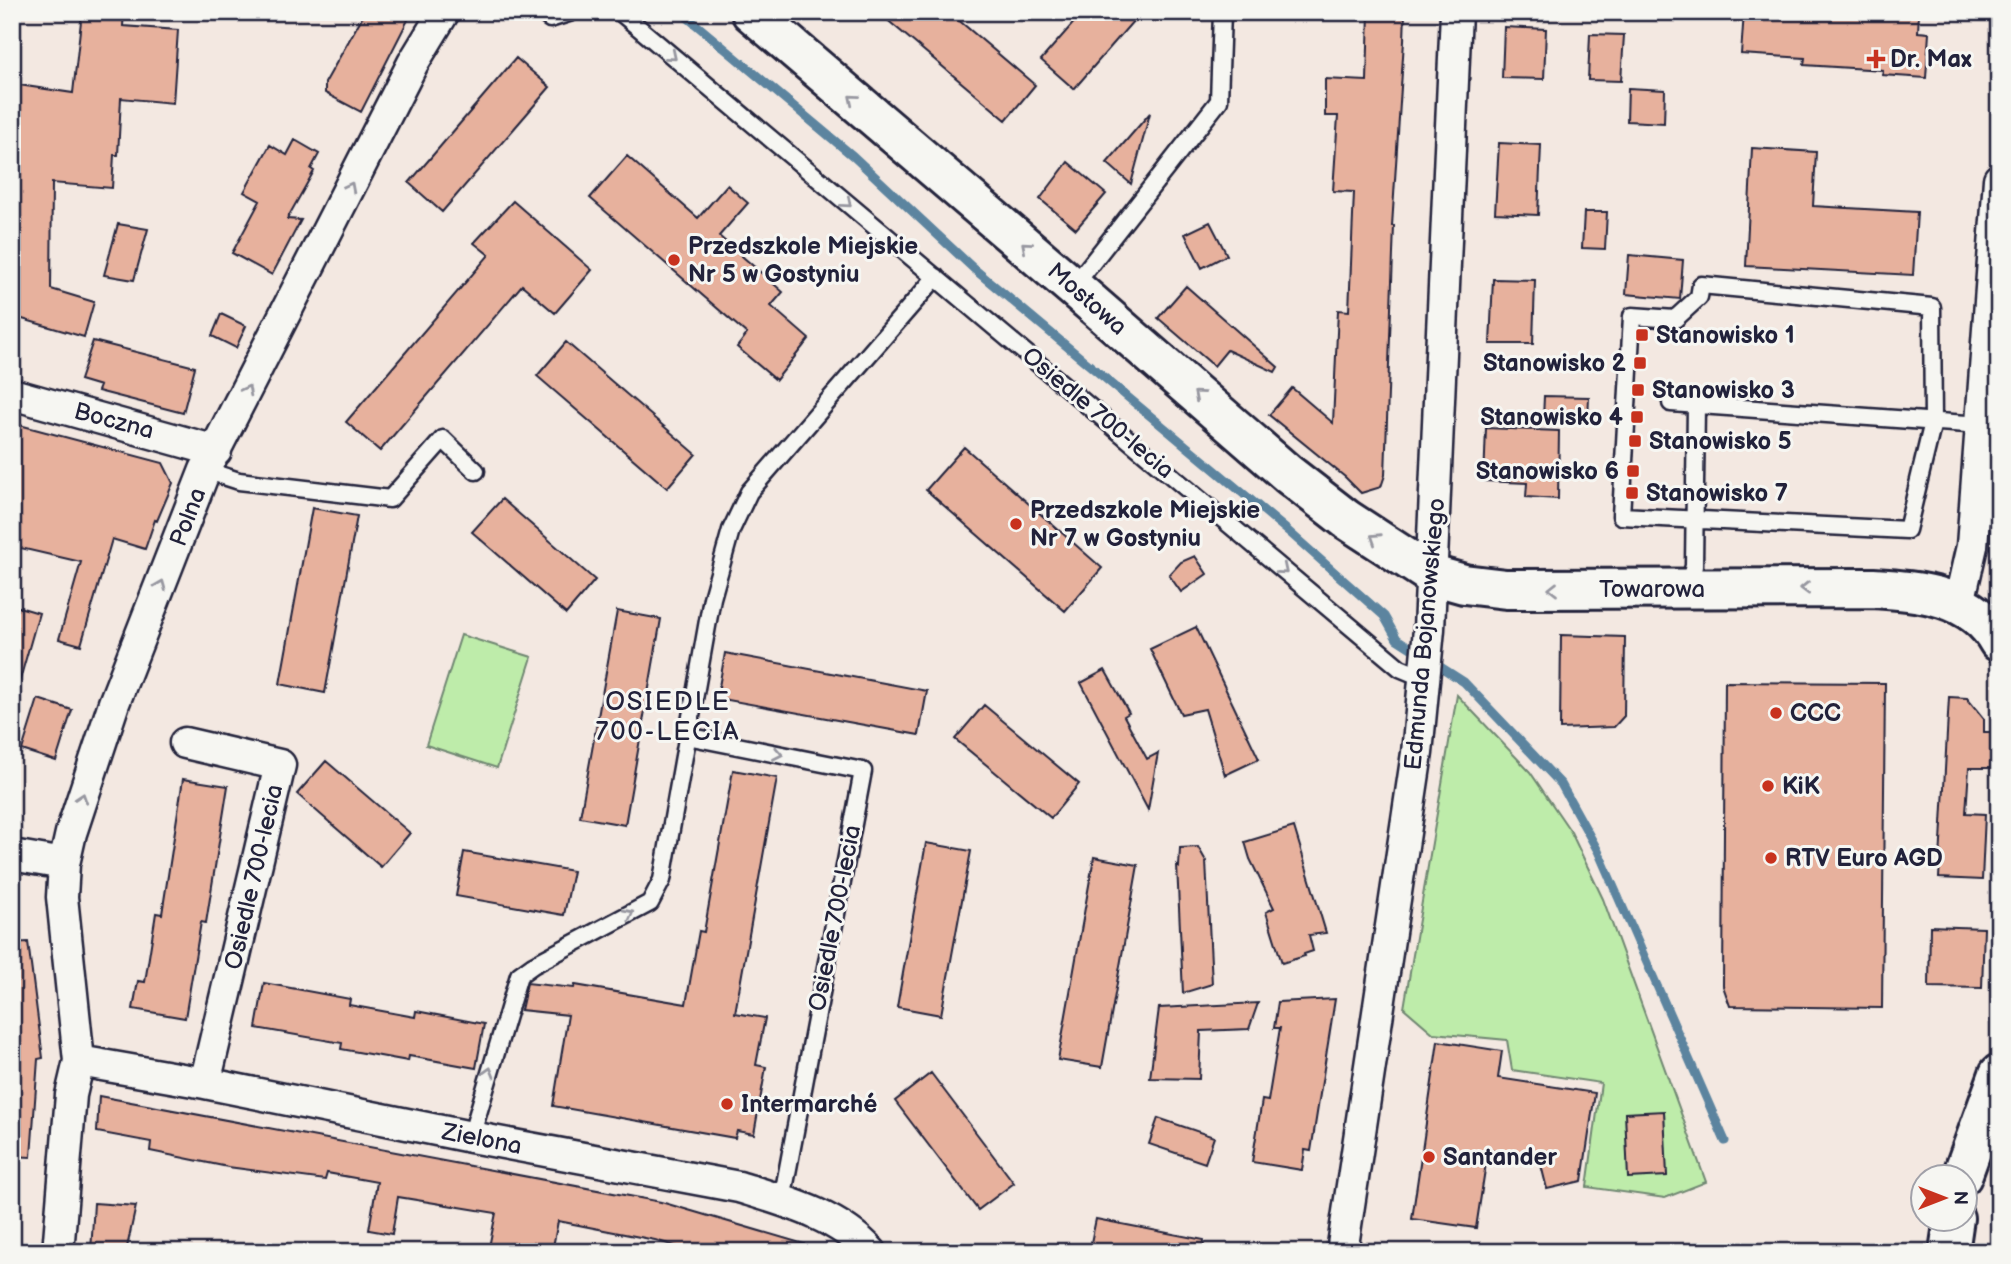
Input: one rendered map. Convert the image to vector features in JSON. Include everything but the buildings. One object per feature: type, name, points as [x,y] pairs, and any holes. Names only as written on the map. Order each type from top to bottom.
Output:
[{"type":"street","name":"Polna","points":[[58,1252],[71,1095],[79,1060],[62,897],[64,864],[71,833],[114,703],[211,460],[413,63],[444,12]]},
{"type":"street","name":"Mostowa","points":[[751,12],[1288,474],[1346,519],[1432,575]]},
{"type":"street","name":"Edmunda Bojanowskiego","points":[[1342,1252],[1417,753],[1429,629],[1456,12]]},
{"type":"street","points":[[1959,603],[1972,546],[1999,179]]},
{"type":"street","name":"Boczna","points":[[12,394],[211,460]]},
{"type":"street","name":"Towarowa","points":[[1432,575],[1464,584],[1506,589],[1873,588],[1922,591],[1959,603],[1990,626],[1999,642]]},
{"type":"street","name":"Osiedle 700-lecia","points":[[185,743],[280,765],[205,1083]]},
{"type":"street","points":[[12,855],[64,864]]},
{"type":"street","name":"Zielona","points":[[79,1060],[471,1137],[739,1186],[782,1200],[840,1226],[871,1252]]},
{"type":"street","points":[[1967,1162],[1999,1074]]},
{"type":"street","points":[[1948,1252],[1952,1232]]},
{"type":"lane","points":[[542,12],[550,19],[572,12]]},
{"type":"lane","name":"Osiedle 700-lecia","points":[[620,12],[1400,668],[1424,678]]},
{"type":"lane","points":[[1073,287],[1219,101],[1222,12]]},
{"type":"lane","points":[[471,1137],[519,975],[650,903],[662,880],[712,598],[731,530],[749,492],[936,277]]},
{"type":"lane","points":[[1701,285],[1932,307],[1933,422],[1908,530],[1695,520],[1621,516],[1632,316],[1675,319],[1699,298],[1701,285]]},
{"type":"lane","points":[[1671,403],[1981,425]]},
{"type":"lane","points":[[1687,590],[1694,566],[1696,405]]},
{"type":"lane","points":[[211,460],[239,481],[390,499],[443,439],[476,471]]},
{"type":"lane","name":"Osiedle 700-lecia","points":[[687,736],[863,771],[782,1200]]},
{"type":"green space","points":[[461,635],[532,657],[497,768],[426,745]]},
{"type":"green space","points":[[1457,695],[1530,772],[1571,832],[1603,899],[1706,1182],[1665,1198],[1587,1187],[1601,1083],[1512,1070],[1507,1040],[1433,1033],[1404,1008]]},
{"type":"waterway","points":[[681,12],[853,156],[973,268],[1288,531],[1384,616],[1397,639],[1464,682],[1561,784],[1598,851],[1725,1141]]},
{"type":"place","name":"Dr. Max","points":[[1876,59]]},
{"type":"place","name":"Przedszkole Miejskie Nr 5 w Gostyniu","points":[[674,260]]},
{"type":"place","name":"Stanowisko 1","points":[[1642,335]]},
{"type":"place","name":"Stanowisko 2","points":[[1640,363]]},
{"type":"place","name":"Stanowisko 3","points":[[1638,390]]},
{"type":"place","name":"Stanowisko 4","points":[[1637,417]]},
{"type":"place","name":"Stanowisko 5","points":[[1635,441]]},
{"type":"place","name":"Stanowisko 6","points":[[1633,471]]},
{"type":"place","name":"Stanowisko 7","points":[[1632,493]]},
{"type":"place","name":"Przedszkole Miejskie Nr 7 w Gostyniu","points":[[1016,524]]},
{"type":"place","name":"CCC","points":[[1776,713]]},
{"type":"place","name":"KiK","points":[[1768,786]]},
{"type":"place","name":"RTV Euro AGD","points":[[1771,858]]},
{"type":"place","name":"Intermarché","points":[[727,1104]]},
{"type":"place","name":"Santander","points":[[1429,1157]]},
{"type":"district","name":"OSIEDLE 700-LECIA","points":[[668,717]]}]
